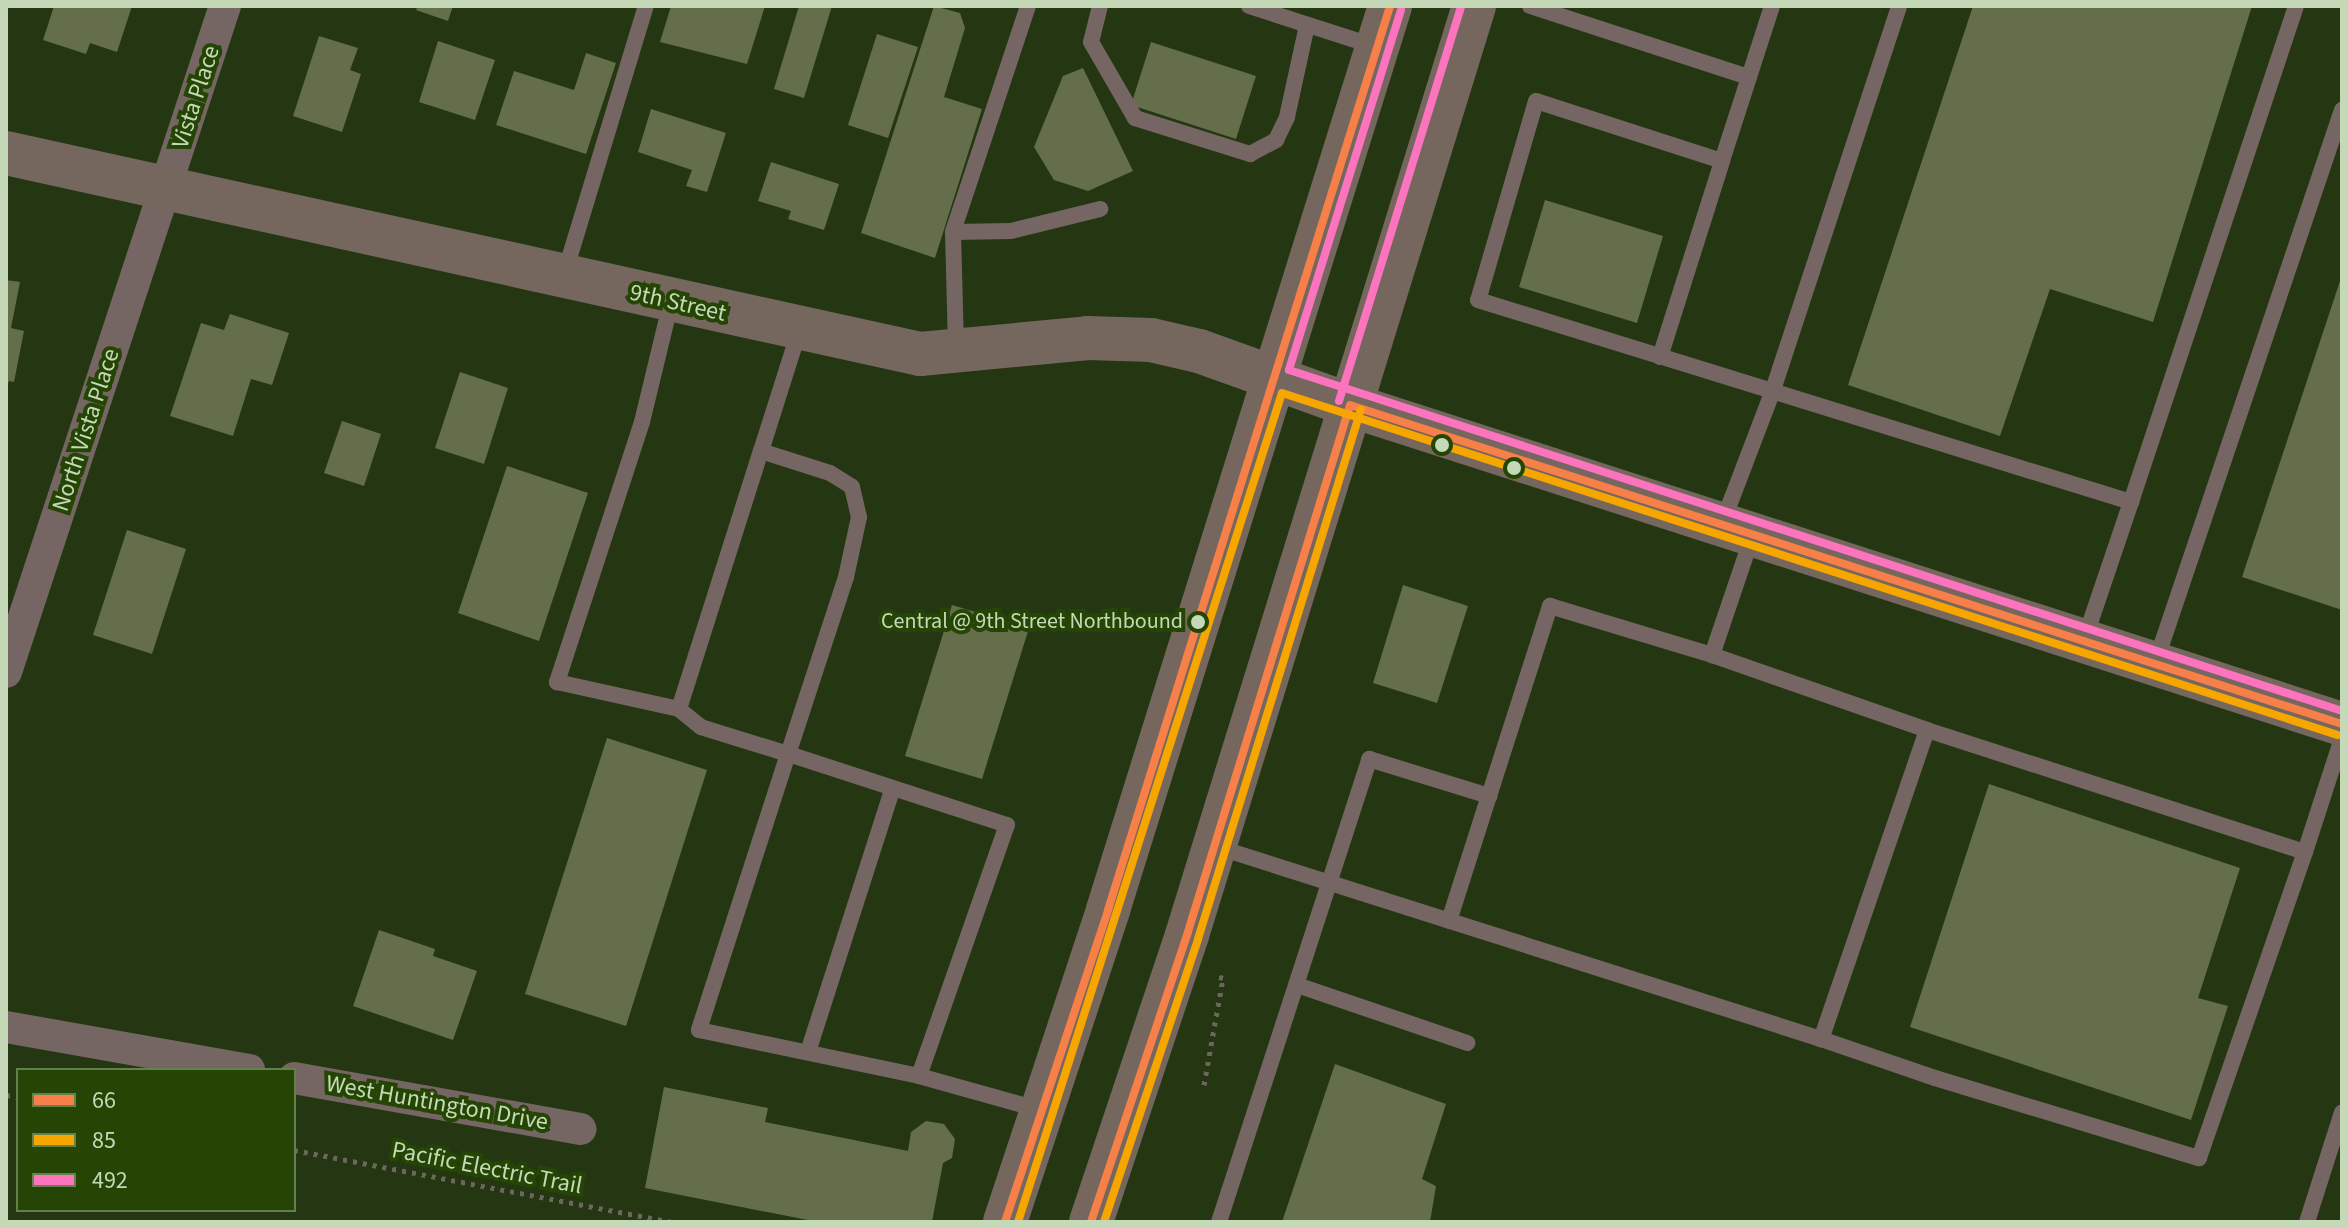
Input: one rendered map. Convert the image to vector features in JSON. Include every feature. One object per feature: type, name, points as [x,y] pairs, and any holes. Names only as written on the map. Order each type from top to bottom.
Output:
[{"type":"main road","points":[[1005,1222],[1390,6]]},
{"type":"main road","points":[[1091,1222],[1214,846],[1474,6]]},
{"type":"main road","name":"9th Street","points":[[6,153],[799,331],[920,354],[1088,338],[1151,340],[2083,644],[2342,724]]},
{"type":"street","name":"Vista Place","points":[[166,189],[225,6]]},
{"type":"street","name":"North Vista Place","points":[[6,672],[166,189]]},
{"type":"street","points":[[6,1027],[238,1068]]},
{"type":"street","name":"West Huntington Drive","points":[[296,1078],[580,1129]]},
{"type":"lane","points":[[563,278],[646,6]]},
{"type":"lane","points":[[956,352],[953,232],[1028,6]]},
{"type":"lane","points":[[1100,6],[1091,42],[1135,118],[1250,154],[1276,140],[1287,117],[1307,25]]},
{"type":"lane","points":[[1249,6],[1377,47]]},
{"type":"lane","points":[[1530,6],[1749,77]]},
{"type":"lane","points":[[1660,357],[1772,6]]},
{"type":"lane","points":[[1712,655],[1737,531],[1772,393],[1899,6]]},
{"type":"lane","points":[[2083,644],[2296,6]]},
{"type":"lane","points":[[1722,161],[1536,101],[1478,300],[2131,502]]},
{"type":"lane","points":[[2155,664],[2342,110]]},
{"type":"lane","points":[[953,232],[1011,231],[1100,209]]},
{"type":"lane","points":[[671,302],[642,422],[557,682],[679,709],[701,727],[1007,825],[919,1076]]},
{"type":"lane","points":[[679,709],[799,331]]},
{"type":"lane","points":[[761,451],[830,473],[852,487],[859,517],[854,549],[699,1030],[919,1076],[1042,1111]]},
{"type":"lane","points":[[1449,921],[1550,606],[1712,655],[1927,730],[2305,852]]},
{"type":"lane","points":[[1821,1039],[1927,730]]},
{"type":"lane","points":[[1214,846],[2199,1158],[2342,738]]},
{"type":"lane","points":[[1219,1222],[1369,759],[1489,796]]},
{"type":"lane","points":[[808,1052],[893,788]]},
{"type":"lane","points":[[1297,985],[1467,1043]]},
{"type":"lane","points":[[2307,1222],[2342,1112]]},
{"type":"path","points":[[1204,1085],[1223,978],[1213,974]]},
{"type":"path","name":"Pacific Electric Trail","points":[[296,1150],[673,1222]]},
{"type":"building","points":[[54,6],[132,6],[117,52],[90,43],[86,54],[43,40]]},
{"type":"building","points":[[418,6],[453,6],[448,21],[416,10]]},
{"type":"building","points":[[671,6],[765,6],[747,64],[660,42]]},
{"type":"building","points":[[799,6],[832,6],[804,98],[774,89]]},
{"type":"building","points":[[934,6],[960,13],[965,28],[944,97],[982,109],[935,258],[861,233]]},
{"type":"building","points":[[1973,6],[2252,6],[2153,322],[2050,289],[2000,436],[1848,385]]},
{"type":"building","points":[[877,34],[918,47],[888,138],[848,125]]},
{"type":"building","points":[[319,36],[358,48],[350,70],[361,74],[342,132],[293,116]]},
{"type":"building","points":[[438,41],[495,60],[475,120],[419,102]]},
{"type":"building","points":[[1151,42],[1256,76],[1236,139],[1131,105]]},
{"type":"building","points":[[586,53],[616,63],[586,154],[496,125],[514,71],[574,90]]},
{"type":"building","points":[[1083,68],[1133,171],[1088,191],[1054,180],[1034,147],[1063,76]]},
{"type":"building","points":[[651,109],[726,133],[707,192],[686,186],[692,170],[638,152]]},
{"type":"building","points":[[771,162],[839,184],[824,230],[788,219],[791,211],[758,201]]},
{"type":"building","points":[[1545,200],[1663,236],[1637,323],[1519,287]]},
{"type":"building","points":[[2342,278],[2342,610],[2242,577]]},
{"type":"building","points":[[6,280],[20,282],[11,328],[24,331],[14,382],[9,381],[7,387]]},
{"type":"building","points":[[230,314],[289,333],[272,385],[251,379],[233,436],[170,416],[201,323],[224,330]]},
{"type":"building","points":[[460,372],[508,388],[484,464],[435,448]]},
{"type":"building","points":[[342,421],[381,434],[364,486],[324,473]]},
{"type":"building","points":[[507,466],[588,493],[539,641],[458,613]]},
{"type":"building","points":[[127,530],[186,549],[152,654],[93,635]]},
{"type":"building","points":[[1403,585],[1468,606],[1437,703],[1373,683]]},
{"type":"building","points":[[952,605],[1029,628],[982,779],[905,756]]},
{"type":"building","points":[[607,738],[707,770],[626,1026],[525,994]]},
{"type":"building","points":[[1989,784],[2240,868],[2198,998],[2228,1006],[2191,1120],[1910,1027]]},
{"type":"building","points":[[379,930],[435,949],[433,956],[477,971],[453,1040],[353,1006]]},
{"type":"building","points":[[1335,1064],[1446,1104],[1422,1179],[1436,1186],[1430,1222],[1282,1222]]},
{"type":"building","points":[[664,1087],[768,1108],[765,1122],[908,1151],[911,1132],[926,1121],[944,1124],[955,1139],[952,1158],[943,1163],[932,1222],[818,1222],[645,1188]]},
{"type":"transit line","name":"66","points":[[1005,1222],[1108,910],[1390,6]]},
{"type":"transit line","name":"492","points":[[1339,401],[1461,6]]},
{"type":"transit line","name":"492","points":[[1401,10],[1289,370],[2342,711]]},
{"type":"transit line","name":"85","points":[[1018,1222],[1282,393],[2338,735]]},
{"type":"transit line","name":"66","points":[[1091,1222],[1187,935],[1350,405],[2342,724]]},
{"type":"transit line","name":"85","points":[[1104,1222],[1198,939],[1361,409]]},
{"type":"place","name":"Central @ 9th Street Northbound","points":[[1198,622]]}]
